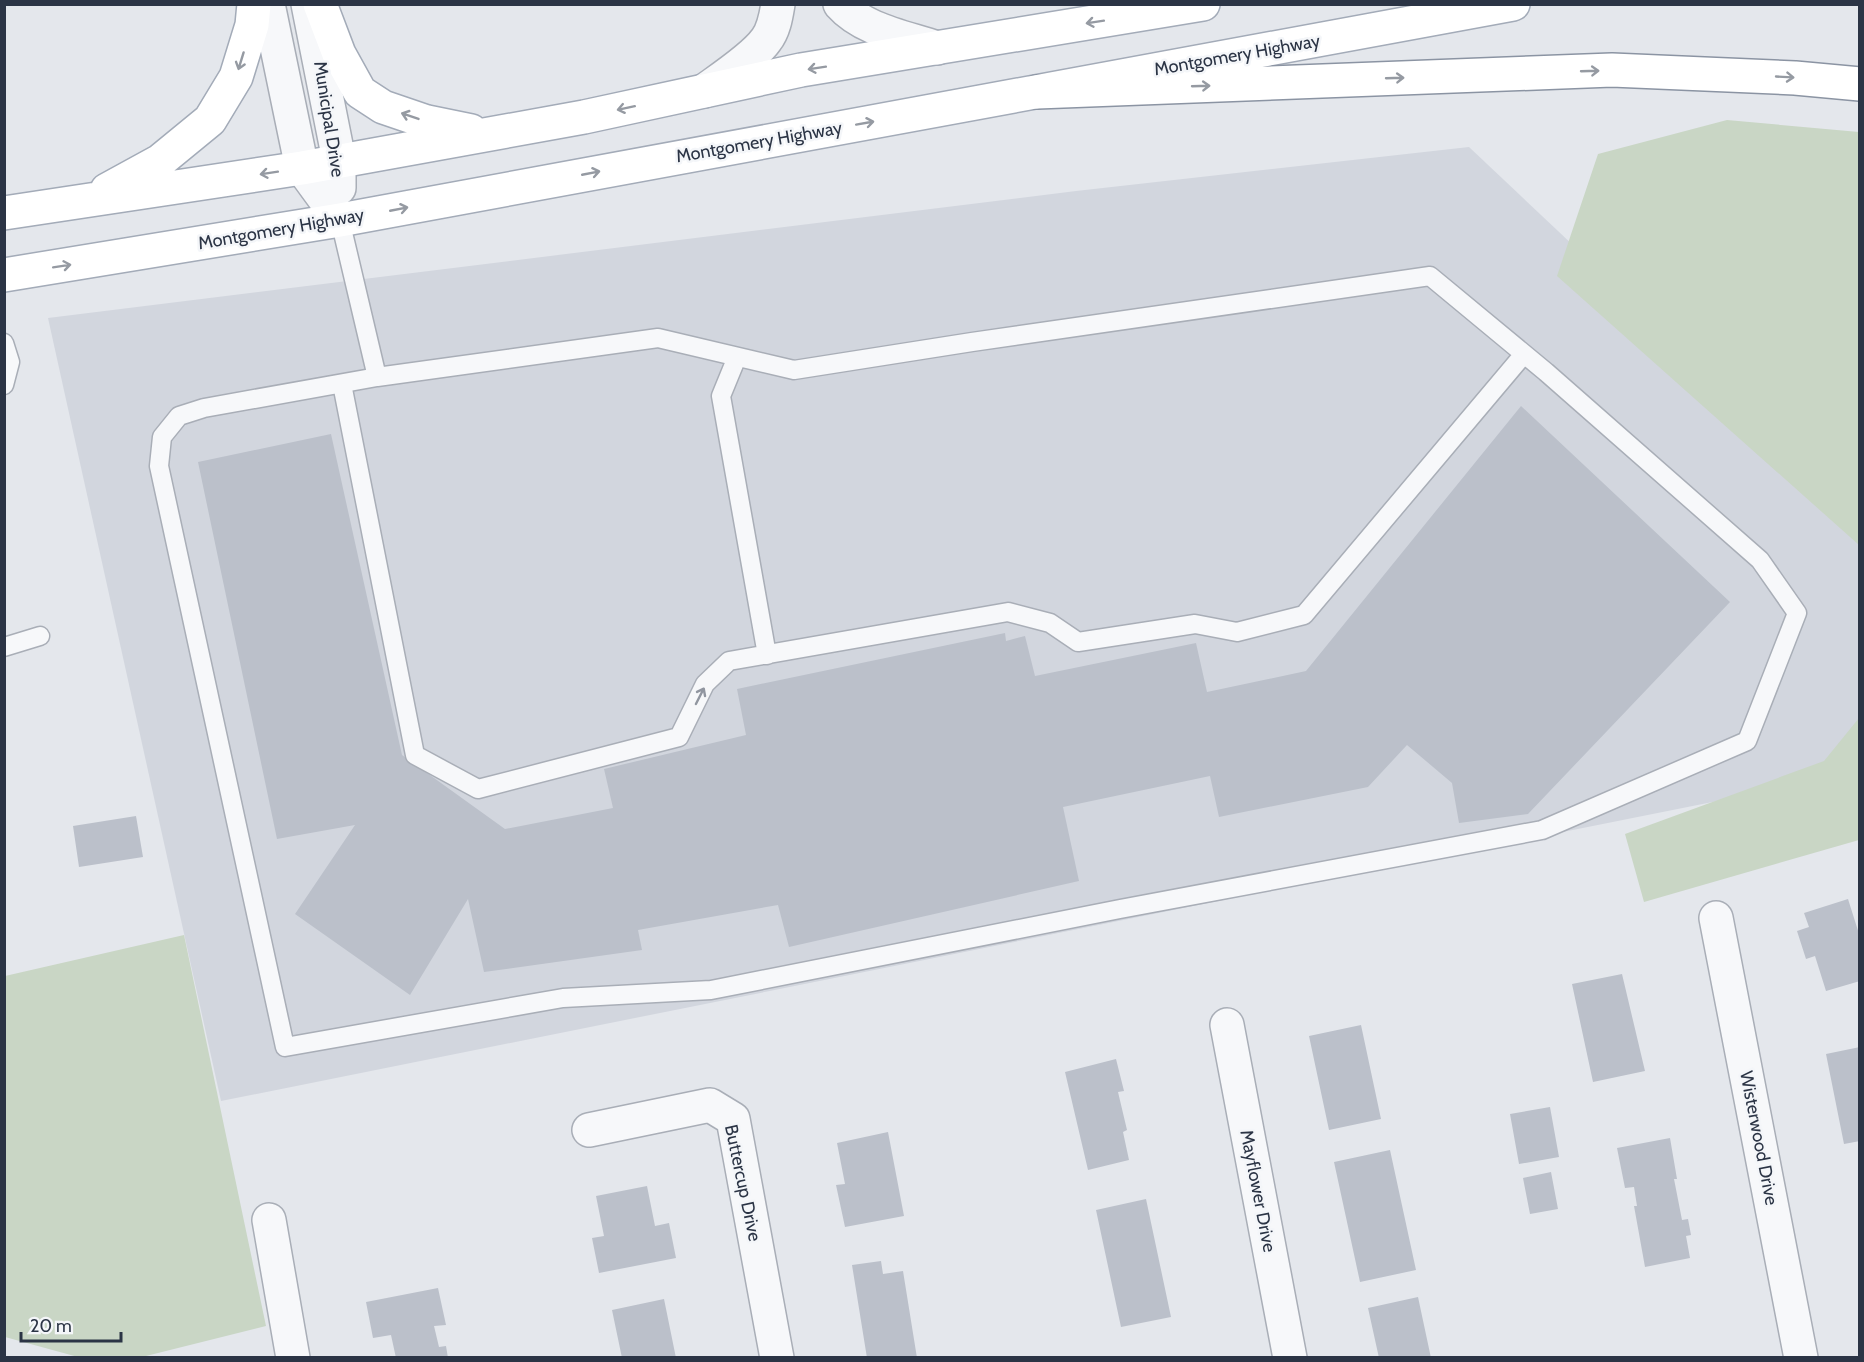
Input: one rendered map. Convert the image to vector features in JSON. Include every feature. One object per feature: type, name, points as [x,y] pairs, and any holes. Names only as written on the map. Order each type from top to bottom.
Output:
[{"type":"main road","points":[[89,201],[160,161],[210,120],[236,77],[252,25],[254,4]]},
{"type":"main road","points":[[320,4],[339,54],[360,92],[383,107],[427,122],[487,134]]},
{"type":"main road","points":[[4,213],[302,168],[584,117],[801,70],[1203,4]]},
{"type":"main road","name":"Montgomery Highway","points":[[4,276],[340,220],[1513,4]]},
{"type":"main road","points":[[1037,92],[1612,70],[1796,78],[1860,84]]},
{"type":"street","name":"Municipal Drive","points":[[268,4],[302,168],[340,220]]},
{"type":"street","name":"Municipal Drive","points":[[308,4],[339,160],[340,220]]},
{"type":"street","points":[[704,91],[745,60],[766,40],[776,19],[778,4]]},
{"type":"street","points":[[840,4],[845,10],[876,28],[937,48]]},
{"type":"street","name":"Wisterwood Drive","points":[[1716,918],[1801,1358]]},
{"type":"street","name":"Mayflower Drive","points":[[1227,1025],[1290,1358]]},
{"type":"street","name":"Buttercup Drive","points":[[589,1130],[710,1105],[733,1119],[777,1358]]},
{"type":"street","points":[[269,1220],[293,1358]]},
{"type":"lane","points":[[340,220],[377,377]]},
{"type":"lane","points":[[1430,276],[1524,354],[1760,560],[1797,613],[1747,741],[1542,830],[711,990],[563,998],[285,1047],[159,466],[162,437],[179,416],[204,408],[377,377],[658,339],[794,370],[1430,276]]},
{"type":"lane","points":[[4,343],[10,362],[4,385]]},
{"type":"lane","points":[[342,384],[415,755],[478,789],[679,737],[705,684],[729,661],[1008,612],[1050,623],[1078,642],[1195,624],[1237,632],[1304,615],[1524,354]]},
{"type":"lane","points":[[737,357],[721,396],[766,655]]},
{"type":"lane","points":[[4,647],[40,636]]},
{"type":"shaded area","points":[[1469,147],[1859,515],[1859,748],[1837,777],[221,1101],[48,318],[1076,191]]},
{"type":"green space","points":[[1727,120],[1859,132],[1859,545],[1557,276],[1598,154]]},
{"type":"green space","points":[[1859,718],[1859,840],[1644,902],[1625,834],[1824,761]]},
{"type":"green space","points":[[184,935],[266,1326],[138,1358],[78,1357],[5,1337],[5,976]]},
{"type":"building","points":[[1521,406],[1730,602],[1528,814],[1459,823],[1452,783],[1407,745],[1368,787],[1219,817],[1210,776],[1063,807],[1079,881],[789,947],[778,905],[638,930],[642,950],[484,972],[468,899],[410,995],[295,914],[355,825],[277,839],[198,462],[331,434],[402,755],[505,829],[613,808],[604,769],[746,735],[737,689],[1005,633],[1006,641],[1025,636],[1035,676],[1196,643],[1207,692],[1306,671]]},
{"type":"building","points":[[136,816],[143,857],[79,867],[73,826]]},
{"type":"building","points":[[1848,899],[1860,937],[1860,981],[1826,991],[1815,956],[1806,959],[1797,931],[1809,927],[1804,913]]},
{"type":"building","points":[[1622,974],[1645,1071],[1593,1082],[1572,984]]},
{"type":"building","points":[[1361,1025],[1381,1119],[1329,1130],[1309,1036]]},
{"type":"building","points":[[1860,1047],[1860,1141],[1844,1144],[1826,1054]]},
{"type":"building","points":[[1116,1059],[1124,1091],[1118,1092],[1127,1130],[1123,1132],[1129,1160],[1088,1170],[1065,1072]]},
{"type":"building","points":[[1550,1107],[1559,1157],[1519,1164],[1510,1114]]},
{"type":"building","points":[[888,1132],[904,1216],[845,1227],[836,1185],[845,1184],[837,1143]]},
{"type":"building","points":[[1670,1138],[1677,1179],[1674,1179],[1682,1220],[1688,1219],[1691,1235],[1686,1236],[1690,1258],[1645,1267],[1634,1206],[1637,1206],[1634,1187],[1625,1188],[1617,1148]]},
{"type":"building","points":[[1390,1150],[1416,1270],[1360,1282],[1334,1162]]},
{"type":"building","points":[[1551,1172],[1558,1209],[1530,1214],[1523,1178]]},
{"type":"building","points":[[647,1186],[655,1226],[669,1223],[676,1258],[599,1273],[592,1238],[604,1236],[596,1196]]},
{"type":"building","points":[[1146,1199],[1171,1317],[1121,1327],[1096,1210]]},
{"type":"building","points":[[881,1261],[883,1274],[903,1271],[917,1358],[867,1358],[852,1265]]},
{"type":"building","points":[[438,1288],[446,1325],[434,1326],[439,1347],[446,1346],[448,1358],[396,1358],[391,1335],[373,1338],[366,1302]]},
{"type":"building","points":[[1418,1297],[1431,1358],[1379,1358],[1368,1308]]},
{"type":"building","points":[[664,1299],[676,1358],[622,1358],[612,1310]]}]
